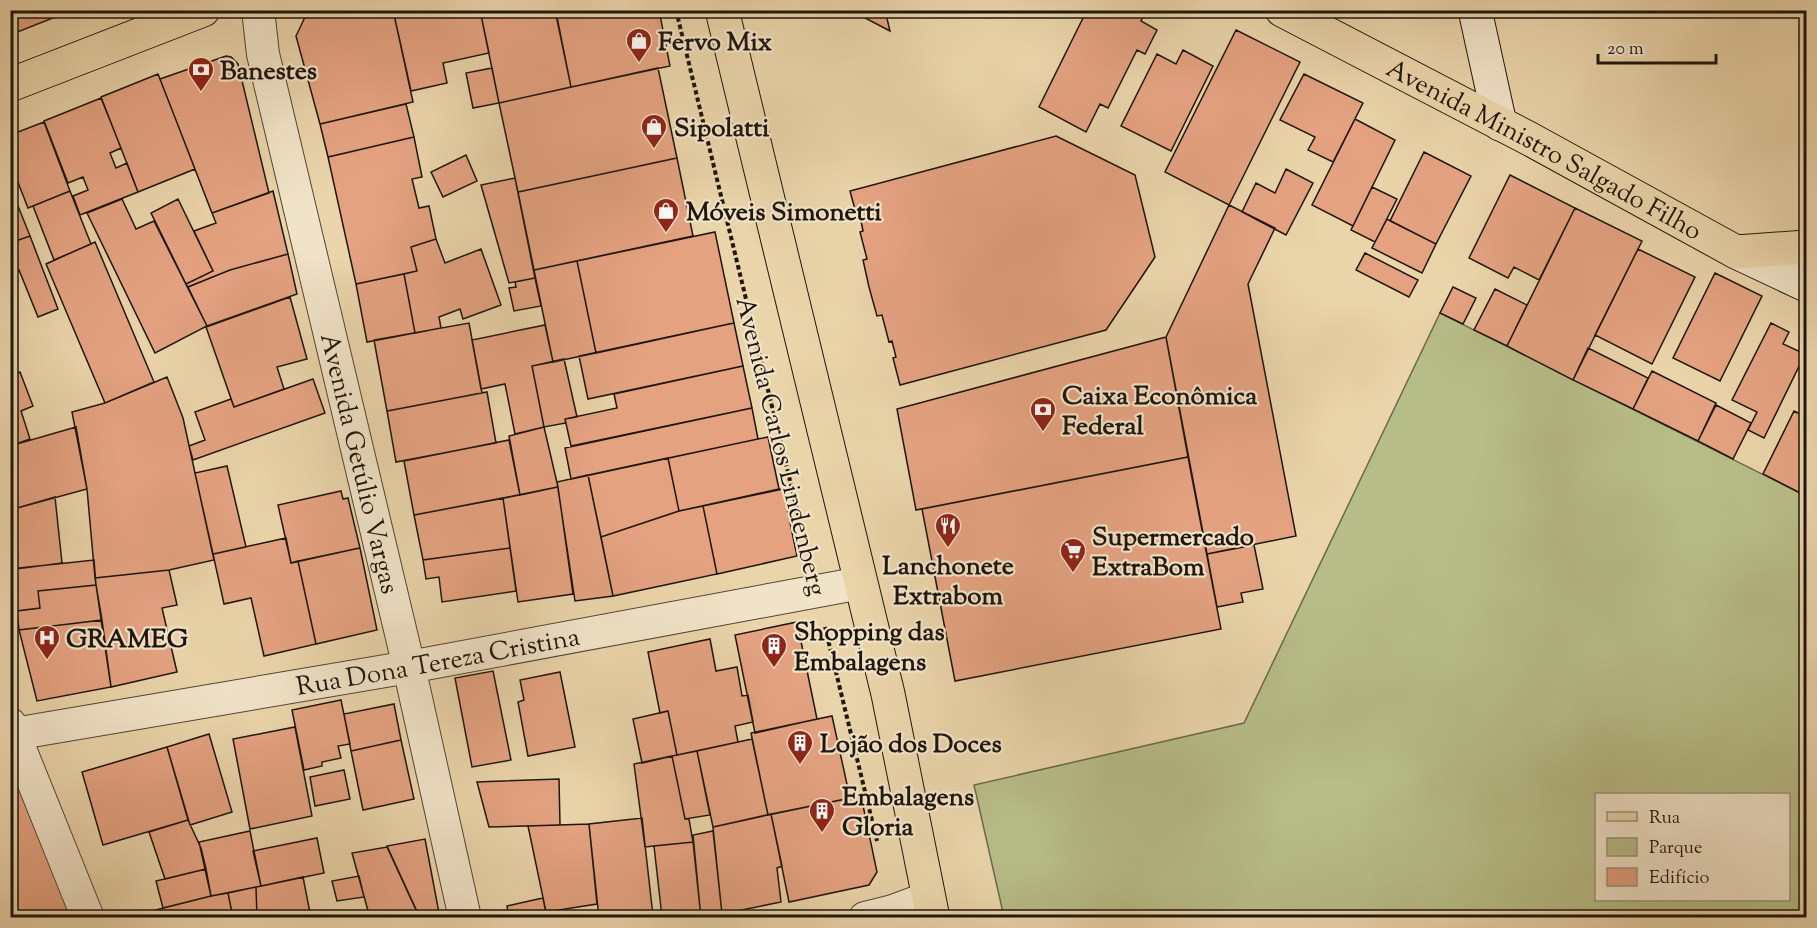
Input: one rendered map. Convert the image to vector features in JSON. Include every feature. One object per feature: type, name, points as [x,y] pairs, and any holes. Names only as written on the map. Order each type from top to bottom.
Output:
[{"type":"main road","points":[[10,85],[203,10]]},
{"type":"main road","name":"Avenida Carlos Lindenberg","points":[[722,10],[898,738],[931,908]]},
{"type":"main road","name":"Avenida Ministro Salgado Filho","points":[[1282,10],[1500,124],[1736,252],[1806,285]]},
{"type":"main road","points":[[1474,10],[1500,124]]},
{"type":"main road","points":[[1736,252],[1806,247]]},
{"type":"street","name":"Avenida Getúlio Vargas","points":[[258,10],[263,54],[409,667],[465,918]]},
{"type":"street","name":"Rua Dona Tereza Cristina","points":[[12,729],[409,667],[861,583]]},
{"type":"street","points":[[12,729],[88,918]]},
{"type":"street","points":[[865,918],[931,908]]},
{"type":"path","name":"Avenida Carlos Lindenberg","points":[[676,10],[877,842]]},
{"type":"green space","points":[[1440,313],[1806,496],[1806,917],[1004,917],[974,785],[1244,723]]},
{"type":"building","points":[[10,10],[73,10],[10,35]]},
{"type":"building","points":[[318,10],[393,10],[413,102],[320,124],[296,36],[306,15]]},
{"type":"building","points":[[393,10],[480,10],[489,53],[443,63],[447,83],[411,91]]},
{"type":"building","points":[[480,10],[555,10],[571,87],[499,103]]},
{"type":"building","points":[[563,10],[659,10],[670,66],[571,87],[556,12]]},
{"type":"building","points":[[850,10],[885,10],[890,31]]},
{"type":"building","points":[[1087,10],[1147,10],[1141,21],[1157,30],[1145,54],[1137,50],[1108,108],[1100,104],[1086,132],[1039,107]]},
{"type":"building","points":[[1236,30],[1300,62],[1229,205],[1165,172]]},
{"type":"building","points":[[1183,50],[1213,66],[1171,151],[1121,126],[1157,54],[1176,64]]},
{"type":"building","points":[[226,56],[231,57],[238,64],[269,193],[212,213],[160,79]]},
{"type":"building","points":[[492,68],[499,103],[473,108],[466,73]]},
{"type":"building","points":[[658,68],[677,158],[518,192],[499,103]]},
{"type":"building","points":[[158,74],[195,169],[138,192],[101,97]]},
{"type":"building","points":[[1304,74],[1363,103],[1333,162],[1308,150],[1315,137],[1280,120]]},
{"type":"building","points":[[101,98],[121,148],[110,153],[116,168],[127,163],[138,192],[80,215],[73,196],[88,190],[83,177],[68,183],[44,121]]},
{"type":"building","points":[[406,104],[414,137],[328,157],[320,124]]},
{"type":"building","points":[[1355,119],[1395,140],[1353,226],[1312,205]]},
{"type":"building","points":[[44,122],[70,191],[28,208],[10,162],[10,135]]},
{"type":"building","points":[[1056,136],[1135,175],[1155,257],[1106,330],[900,385],[893,358],[896,357],[892,341],[889,342],[882,315],[877,316],[869,287],[863,260],[867,259],[860,232],[863,231],[850,191]]},
{"type":"building","points":[[414,137],[422,177],[412,179],[419,208],[429,206],[436,239],[411,247],[417,271],[356,284],[328,157]]},
{"type":"building","points":[[1424,152],[1471,176],[1436,244],[1390,221]]},
{"type":"building","points":[[466,155],[477,181],[443,197],[431,172]]},
{"type":"building","points":[[677,158],[693,236],[534,270],[518,192]]},
{"type":"building","points":[[1286,169],[1313,183],[1286,235],[1242,212],[1256,183],[1275,193]]},
{"type":"building","points":[[1510,175],[1575,208],[1539,280],[1514,267],[1508,278],[1469,258]]},
{"type":"building","points":[[515,178],[535,278],[509,283],[481,185]]},
{"type":"building","points":[[10,186],[30,236],[10,243]]},
{"type":"building","points":[[1372,187],[1397,199],[1375,242],[1351,230]]},
{"type":"building","points":[[70,191],[91,244],[54,260],[33,206]]},
{"type":"building","points":[[273,191],[288,254],[230,270],[188,287],[186,284],[213,271],[194,231],[216,223],[212,213]]},
{"type":"building","points":[[122,199],[136,229],[154,221],[207,326],[155,353],[87,213]]},
{"type":"building","points":[[178,199],[213,271],[186,284],[151,213]]},
{"type":"building","points":[[1229,205],[1275,228],[1248,284],[1296,536],[1207,554],[1166,337]]},
{"type":"building","points":[[1575,208],[1642,241],[1573,380],[1507,346]]},
{"type":"building","points":[[1387,219],[1436,244],[1422,273],[1372,248]]},
{"type":"building","points":[[715,232],[734,323],[596,353],[577,261]]},
{"type":"building","points":[[30,236],[58,309],[38,317],[19,270],[10,273],[10,243]]},
{"type":"building","points":[[436,239],[445,263],[481,249],[501,305],[463,319],[460,309],[439,317],[441,328],[415,333],[404,274],[417,271],[411,247]]},
{"type":"building","points":[[95,242],[154,382],[105,403],[46,264]]},
{"type":"building","points":[[1638,249],[1695,277],[1652,364],[1595,335]]},
{"type":"building","points":[[1365,253],[1418,280],[1409,297],[1356,270]]},
{"type":"building","points":[[288,254],[297,294],[207,326],[188,287],[230,270]]},
{"type":"building","points":[[577,261],[596,353],[553,362],[534,270]]},
{"type":"building","points":[[1715,273],[1762,296],[1720,381],[1673,358]]},
{"type":"building","points":[[404,274],[415,333],[367,342],[356,284]]},
{"type":"building","points":[[535,278],[541,306],[514,311],[509,288],[516,287],[515,282]]},
{"type":"building","points":[[1453,287],[1476,298],[1463,324],[1440,313]]},
{"type":"building","points":[[1495,289],[1527,305],[1507,346],[1474,330]]},
{"type":"building","points":[[290,297],[307,359],[277,367],[284,389],[234,407],[206,327]]},
{"type":"building","points":[[469,323],[482,393],[387,411],[374,340]]},
{"type":"building","points":[[734,323],[743,366],[588,399],[579,356]]},
{"type":"building","points":[[1771,323],[1789,332],[1783,344],[1805,354],[1764,438],[1748,430],[1757,412],[1732,400]]},
{"type":"building","points":[[545,325],[553,362],[532,366],[544,427],[515,434],[505,384],[481,389],[472,340]]},
{"type":"building","name":"Caixa Econômica Federal","points":[[1166,337],[1188,457],[916,510],[897,409]]},
{"type":"building","points":[[1588,348],[1648,378],[1633,409],[1573,380]]},
{"type":"building","points":[[10,357],[17,373],[10,376]]},
{"type":"building","points":[[564,359],[577,417],[565,419],[566,423],[544,427],[532,366]]},
{"type":"building","points":[[743,366],[752,408],[571,446],[565,419],[617,408],[614,394]]},
{"type":"building","points":[[1652,371],[1716,403],[1698,441],[1633,409]]},
{"type":"building","points":[[20,372],[33,406],[21,411],[30,439],[10,446],[10,376]]},
{"type":"building","points":[[167,377],[183,418],[214,560],[169,570],[95,578],[87,489],[72,412],[105,403]]},
{"type":"building","points":[[313,379],[325,413],[193,460],[189,446],[205,440],[195,412],[231,399],[234,407]]},
{"type":"building","points":[[487,392],[496,443],[396,462],[387,411]]},
{"type":"building","points":[[1716,405],[1751,423],[1733,459],[1698,441]]},
{"type":"building","points":[[752,408],[758,439],[571,479],[565,448]]},
{"type":"building","points":[[1794,411],[1806,417],[1806,496],[1763,474]]},
{"type":"building","points":[[76,427],[87,489],[10,510],[10,446]]},
{"type":"building","points":[[544,427],[558,487],[520,495],[509,436]]},
{"type":"building","points":[[768,437],[779,489],[679,511],[668,458]]},
{"type":"building","points":[[509,440],[520,495],[414,515],[404,461]]},
{"type":"building","name":"Supermercado ExtraBom","points":[[1188,457],[1221,629],[955,681],[922,509]]},
{"type":"building","points":[[668,458],[679,511],[601,537],[588,475]]},
{"type":"building","points":[[227,466],[246,547],[213,554],[195,473]]},
{"type":"building","points":[[588,475],[613,596],[575,601],[557,482]]},
{"type":"building","points":[[558,487],[573,594],[518,602],[503,498]]},
{"type":"building","points":[[783,489],[797,556],[717,574],[703,506]]},
{"type":"building","points":[[341,491],[343,499],[348,498],[360,548],[291,563],[278,505]]},
{"type":"building","points":[[55,497],[62,563],[16,569],[10,510]]},
{"type":"building","points":[[503,498],[510,548],[423,560],[414,515]]},
{"type":"building","points":[[703,506],[717,574],[613,596],[601,537],[679,511]]},
{"type":"building","points":[[286,538],[291,563],[298,561],[316,644],[264,656],[251,598],[224,604],[213,554]]},
{"type":"building","points":[[1254,545],[1263,589],[1241,593],[1243,602],[1217,607],[1207,554]]},
{"type":"building","points":[[360,548],[377,630],[316,644],[298,561]]},
{"type":"building","points":[[510,548],[516,591],[442,602],[439,577],[426,579],[423,560]]},
{"type":"building","points":[[94,560],[96,585],[38,591],[40,608],[10,612],[10,569]]},
{"type":"building","points":[[169,570],[177,605],[162,608],[177,672],[111,687],[95,578]]},
{"type":"building","points":[[96,585],[102,620],[19,630],[17,611],[40,608],[38,591]]},
{"type":"building","points":[[102,620],[111,687],[37,701],[19,630]]},
{"type":"building","name":"Shopping das Embalagens","points":[[797,622],[817,719],[755,733],[735,635]]},
{"type":"building","points":[[710,639],[716,671],[737,667],[742,696],[748,695],[753,722],[735,726],[738,742],[677,755],[668,711],[660,713],[648,652]]},
{"type":"building","points":[[493,671],[511,760],[472,767],[455,678]]},
{"type":"building","points":[[560,672],[575,747],[528,756],[518,702],[524,700],[520,680]]},
{"type":"building","points":[[341,700],[350,744],[338,746],[341,758],[322,762],[322,766],[304,770],[292,710]]},
{"type":"building","points":[[394,704],[401,740],[351,751],[344,714]]},
{"type":"building","points":[[668,711],[677,755],[642,763],[633,719]]},
{"type":"building","name":"Lojão dos Doces","points":[[832,716],[850,798],[768,815],[751,733]]},
{"type":"building","points":[[295,727],[312,816],[250,829],[233,739]]},
{"type":"building","points":[[209,734],[232,812],[190,825],[167,747]]},
{"type":"building","points":[[752,739],[768,815],[713,827],[697,751]]},
{"type":"building","points":[[401,740],[414,799],[363,810],[351,751]]},
{"type":"building","points":[[167,747],[188,820],[103,845],[82,772]]},
{"type":"building","points":[[697,751],[710,815],[685,819],[672,756]]},
{"type":"building","points":[[672,756],[685,819],[689,819],[693,842],[645,847],[634,764]]},
{"type":"building","points":[[10,765],[72,918],[10,918]]},
{"type":"building","points":[[344,770],[350,799],[315,806],[310,777]]},
{"type":"building","points":[[559,779],[560,825],[489,827],[477,782]]},
{"type":"building","name":"Embalagens Gloria","points":[[861,796],[877,872],[869,885],[789,902],[771,814]]},
{"type":"building","points":[[771,814],[782,866],[777,868],[781,902],[722,914],[713,827]]},
{"type":"building","points":[[642,818],[653,916],[599,918],[589,824]]},
{"type":"building","points":[[188,820],[201,848],[206,869],[165,879],[149,832]]},
{"type":"building","points":[[589,824],[597,904],[546,912],[528,826]]},
{"type":"building","points":[[250,831],[261,886],[211,896],[199,842]]},
{"type":"building","points":[[713,831],[722,914],[701,918],[693,835]]},
{"type":"building","points":[[317,838],[324,873],[261,886],[253,851]]},
{"type":"building","points":[[425,839],[440,918],[420,918],[387,846]]},
{"type":"building","points":[[693,842],[701,918],[676,918],[676,915],[662,917],[654,846]]},
{"type":"building","points":[[387,847],[418,918],[370,918],[352,853]]},
{"type":"building","points":[[206,869],[211,896],[163,908],[156,881]]},
{"type":"building","points":[[359,876],[364,897],[337,901],[332,881]]},
{"type":"building","points":[[303,877],[311,918],[257,918],[256,887]]},
{"type":"building","points":[[256,887],[257,918],[233,918],[228,893]]},
{"type":"building","points":[[228,893],[233,918],[124,918],[211,896]]},
{"type":"building","points":[[543,898],[547,918],[509,918],[507,906]]},
{"type":"place","name":"Fervo Mix","points":[[639,64]]},
{"type":"place","name":"Banestes","points":[[201,93]]},
{"type":"place","name":"Sipolatti","points":[[654,150]]},
{"type":"place","name":"Móveis Simonetti","points":[[666,234]]},
{"type":"place","name":"Caixa Econômica Federal","points":[[1043,433]]},
{"type":"place","name":"Lanchonete Extrabom","points":[[948,549]]},
{"type":"place","name":"Supermercado ExtraBom","points":[[1073,574]]},
{"type":"place","name":"GRAMEG","points":[[47,661]]},
{"type":"place","name":"Shopping das Embalagens","points":[[774,669]]},
{"type":"place","name":"Lojão dos Doces","points":[[800,766]]},
{"type":"place","name":"Embalagens Gloria","points":[[822,834]]}]
